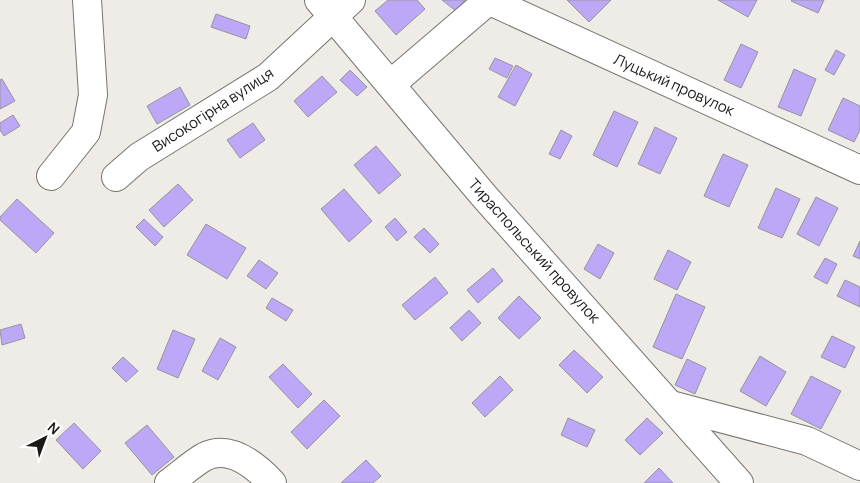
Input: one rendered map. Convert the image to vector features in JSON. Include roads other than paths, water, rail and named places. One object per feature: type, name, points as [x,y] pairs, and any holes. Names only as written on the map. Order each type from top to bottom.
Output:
[{"type":"street","points":[[51,176],[86,132],[93,95],[87,0]]},
{"type":"street","points":[[391,84],[489,0]]},
{"type":"street","name":"Луцький провулок","points":[[489,0],[860,170]]},
{"type":"street","name":"Тираспольський провулок","points":[[335,5],[391,84],[484,196],[739,483]]},
{"type":"street","name":"Високогірна вулиця","points":[[116,177],[139,157],[268,77],[335,5]]},
{"type":"street","points":[[671,405],[807,441],[860,466]]},
{"type":"street","points":[[169,483],[205,457],[219,454],[236,456],[251,463],[272,483]]}]
